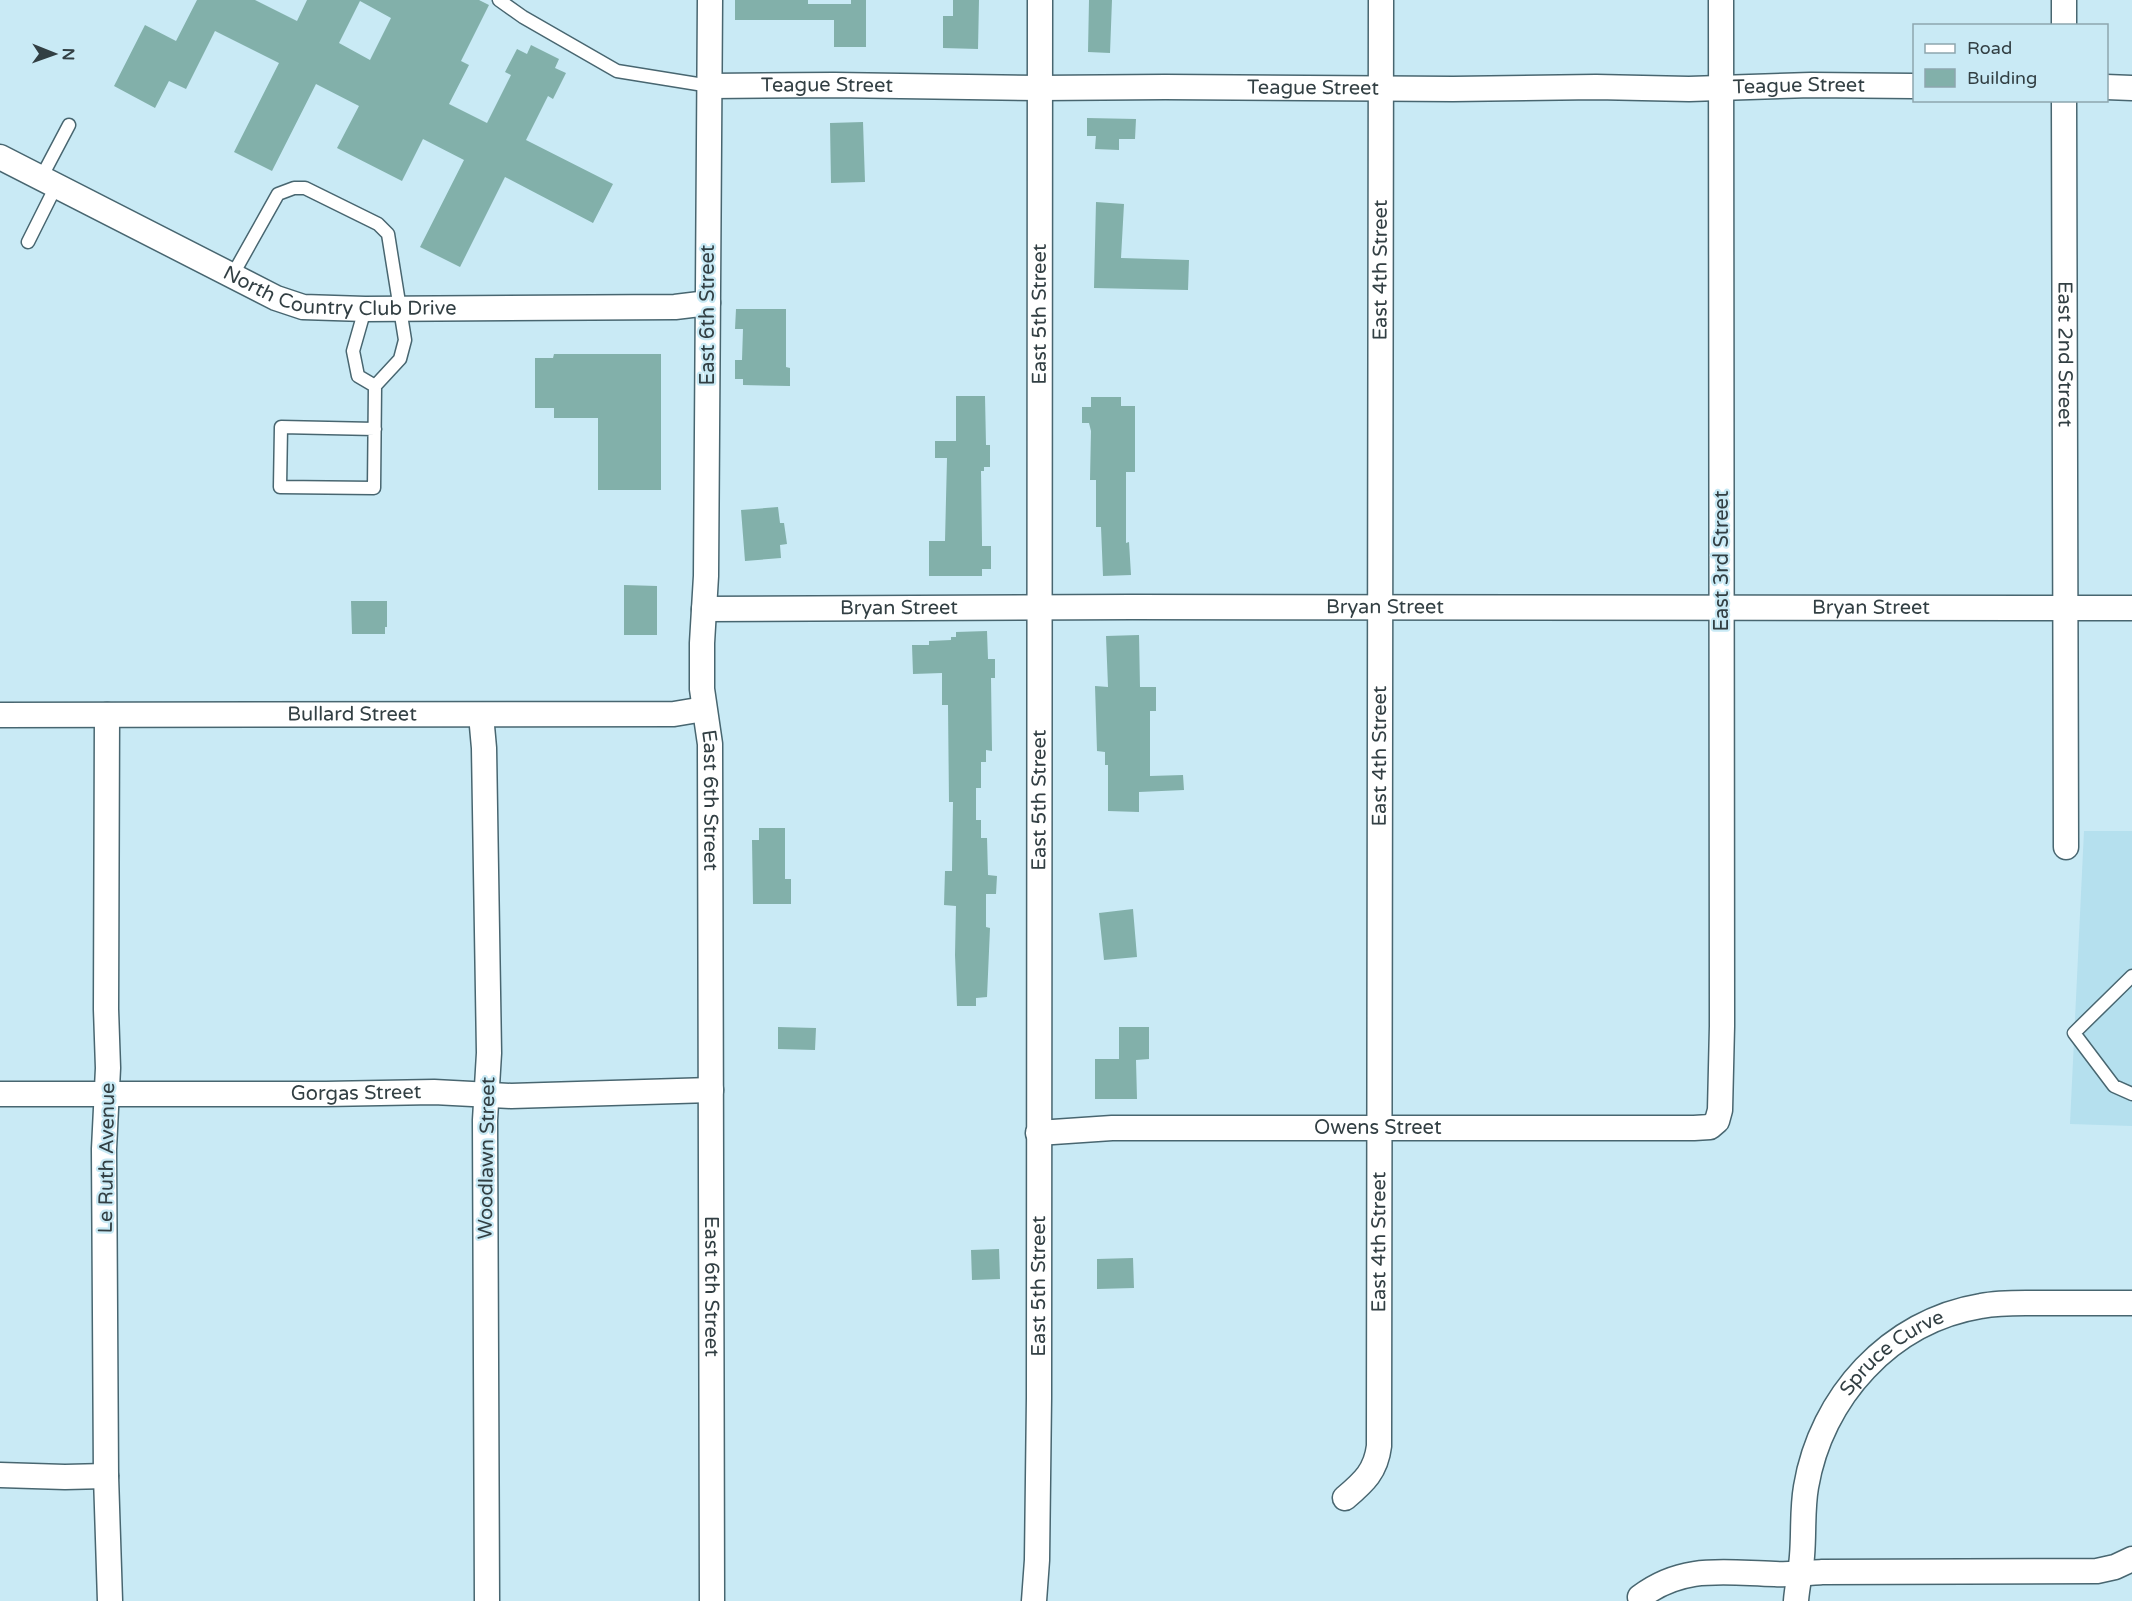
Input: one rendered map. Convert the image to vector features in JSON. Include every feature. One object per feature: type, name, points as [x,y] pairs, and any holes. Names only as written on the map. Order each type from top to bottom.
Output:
[{"type":"street","name":"East 6th Street","points":[[710,0],[702,689],[710,744],[712,1601]]},
{"type":"street","name":"East 5th Street","points":[[1034,1601],[1037,1560],[1038,1421],[1040,0]]},
{"type":"street","name":"East 4th Street","points":[[1345,1498],[1366,1481],[1377,1457],[1379,1446],[1381,0]]},
{"type":"street","name":"East 3rd Street","points":[[1716,1121],[1720,1110],[1722,1026],[1721,0]]},
{"type":"street","points":[[2064,0],[2064,24]]},
{"type":"street","name":"Teague Street","points":[[710,86],[1721,88],[1811,85],[1913,86]]},
{"type":"street","points":[[2108,87],[2132,88]]},
{"type":"street","name":"East 2nd Street","points":[[2064,102],[2065,608]]},
{"type":"street","name":"North Country Club Drive","points":[[0,157],[232,276],[295,305],[400,309],[675,307],[708,303]]},
{"type":"street","name":"Bryan Street","points":[[704,609],[1639,606],[2132,608]]},
{"type":"street","points":[[2065,608],[2066,847]]},
{"type":"street","name":"Bullard Street","points":[[0,715],[674,714],[704,710]]},
{"type":"street","name":"Le Ruth Avenue","points":[[107,715],[106,1008],[108,1068],[104,1149],[106,1476],[110,1601]]},
{"type":"street","name":"Woodlawn Street","points":[[481,715],[484,748],[488,946],[487,1601]]},
{"type":"street","name":"Gorgas Street","points":[[0,1094],[434,1092],[511,1095],[711,1090]]},
{"type":"street","name":"Owens Street","points":[[1038,1133],[1112,1128],[1694,1128],[1710,1127],[1716,1121]]},
{"type":"street","name":"Spruce Curve","points":[[1800,1573],[1806,1488],[1819,1440],[1848,1386],[1866,1364],[1888,1346],[1939,1319],[1983,1305],[2132,1303]]},
{"type":"street","points":[[0,1475],[106,1476]]},
{"type":"street","points":[[1640,1597],[1654,1586],[1672,1579],[1713,1571],[1778,1574],[2097,1571],[2115,1567],[2132,1559]]},
{"type":"street","points":[[1796,1601],[1800,1573]]},
{"type":"lane","points":[[499,0],[523,17],[617,71],[710,86]]},
{"type":"lane","points":[[28,242],[69,125]]},
{"type":"lane","points":[[232,276],[278,194],[294,188],[305,188],[378,224],[388,234],[405,340],[400,359],[375,386],[375,429],[374,488],[280,488],[281,427],[375,429]]},
{"type":"lane","points":[[365,309],[353,351],[358,375],[375,386]]},
{"type":"lane","points":[[2132,976],[2074,1033],[2114,1086],[2132,1094]]},
{"type":"shaded area","points":[[2084,831],[2132,831],[2132,1126],[2070,1124]]},
{"type":"building","points":[[197,0],[255,0],[297,21],[307,0],[479,0],[489,5],[461,61],[469,65],[449,104],[487,123],[511,75],[505,72],[517,49],[527,54],[531,45],[559,59],[555,68],[566,73],[553,99],[548,96],[526,140],[613,184],[593,223],[505,177],[460,267],[420,247],[464,160],[423,139],[402,181],[337,148],[359,106],[316,84],[272,171],[234,152],[279,63],[215,31],[186,89],[169,81],[155,108],[114,86],[145,25],[176,41]],"holes":[[[360,1],[391,18],[370,60],[339,43]]]},
{"type":"building","points":[[735,0],[808,0],[808,4],[851,4],[851,0],[866,0],[866,47],[834,47],[834,20],[735,20]]},
{"type":"building","points":[[953,0],[979,0],[978,49],[943,48],[943,16],[953,16]]},
{"type":"building","points":[[1089,0],[1112,0],[1110,53],[1088,52]]},
{"type":"building","points":[[1087,118],[1136,119],[1135,139],[1119,139],[1119,150],[1095,149],[1096,136],[1087,136]]},
{"type":"building","points":[[863,122],[865,182],[831,183],[830,123]]},
{"type":"building","points":[[1096,202],[1124,204],[1121,258],[1189,260],[1188,290],[1094,288]]},
{"type":"building","points":[[736,309],[786,309],[786,367],[790,368],[790,386],[743,385],[743,379],[735,379],[735,360],[742,360],[743,329],[735,329]]},
{"type":"building","points":[[554,354],[661,354],[661,490],[598,490],[598,418],[554,418],[554,408],[535,408],[535,358],[553,358]]},
{"type":"building","points":[[956,396],[985,396],[986,445],[990,445],[990,467],[984,467],[984,471],[981,471],[982,546],[991,546],[991,569],[982,569],[982,576],[929,576],[929,541],[945,541],[947,458],[935,458],[935,441],[956,441]]},
{"type":"building","points":[[1091,397],[1121,397],[1121,406],[1135,406],[1135,472],[1126,472],[1126,543],[1129,542],[1131,575],[1103,576],[1101,527],[1096,527],[1096,480],[1090,480],[1091,431],[1089,423],[1082,423],[1082,407],[1091,407]]},
{"type":"building","points":[[778,507],[780,523],[784,523],[787,544],[780,545],[781,558],[745,561],[741,510]]},
{"type":"building","points":[[624,585],[657,586],[657,635],[624,635]]},
{"type":"building","points":[[351,601],[387,601],[385,634],[352,634]]},
{"type":"building","points":[[987,631],[988,659],[995,659],[995,678],[991,678],[992,751],[986,750],[986,762],[981,762],[981,788],[976,788],[976,820],[981,820],[981,838],[987,838],[988,875],[997,876],[996,894],[986,894],[986,927],[990,928],[987,997],[976,998],[976,1006],[957,1006],[956,906],[944,905],[945,871],[952,871],[953,802],[949,802],[948,705],[942,705],[942,673],[913,674],[912,645],[929,645],[929,641],[951,640],[951,637],[956,637],[956,632]]},
{"type":"building","points":[[1139,635],[1140,687],[1156,687],[1156,711],[1150,711],[1150,776],[1183,775],[1184,790],[1139,792],[1139,812],[1108,811],[1108,765],[1105,765],[1105,752],[1097,751],[1095,686],[1108,687],[1106,636]]},
{"type":"building","points":[[759,828],[785,828],[785,879],[791,879],[791,904],[753,904],[752,840],[759,840]]},
{"type":"building","points":[[1133,909],[1137,957],[1104,960],[1099,913]]},
{"type":"building","points":[[778,1027],[816,1028],[815,1050],[778,1049]]},
{"type":"building","points":[[1119,1027],[1149,1027],[1149,1059],[1136,1060],[1137,1099],[1095,1099],[1095,1059],[1119,1059]]},
{"type":"building","points":[[999,1249],[1000,1279],[972,1280],[971,1250]]},
{"type":"building","points":[[1133,1258],[1134,1288],[1097,1289],[1097,1259]]}]
